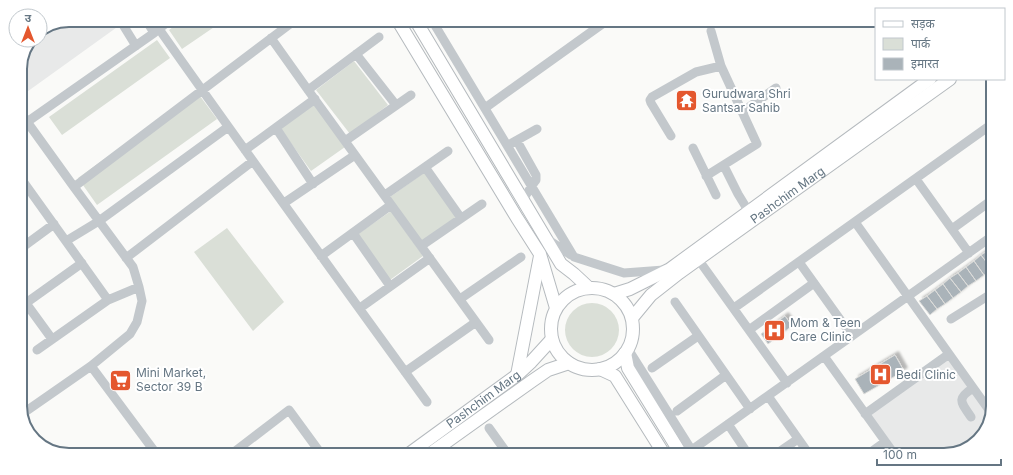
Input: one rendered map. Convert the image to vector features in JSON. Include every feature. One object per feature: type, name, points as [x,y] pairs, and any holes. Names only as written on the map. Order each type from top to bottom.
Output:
[{"type":"main road","points":[[402,27],[540,254],[556,308]]},
{"type":"main road","points":[[419,27],[561,264],[589,288]]},
{"type":"main road","name":"Pashchim Marg","points":[[614,294],[670,270],[929,80]]},
{"type":"main road","name":"Pashchim Marg","points":[[632,318],[651,294],[949,80]]},
{"type":"main road","points":[[517,375],[540,254]]},
{"type":"main road","points":[[589,288],[614,294],[625,305],[632,318],[632,340],[627,351],[618,361],[610,366],[600,369],[580,369],[569,363],[561,357],[555,348],[552,339],[550,329],[556,308],[565,298],[576,291],[589,288]]},
{"type":"main road","name":"Pashchim Marg","points":[[417,448],[517,375],[552,339]]},
{"type":"main road","points":[[627,351],[628,368],[678,448]]},
{"type":"main road","name":"Pashchim Marg","points":[[439,448],[532,380],[548,370],[569,363]]},
{"type":"main road","points":[[600,369],[615,376],[660,448]]},
{"type":"street","points":[[124,27],[136,46]]},
{"type":"street","points":[[152,27],[202,90],[427,402]]},
{"type":"street","points":[[27,408],[91,366],[130,334],[137,322],[142,301],[133,267],[27,122],[161,27]]},
{"type":"street","points":[[74,187],[286,27]]},
{"type":"street","points":[[436,27],[574,257]]},
{"type":"street","points":[[485,108],[598,27]]},
{"type":"street","points":[[706,176],[757,144],[721,66],[711,31]]},
{"type":"street","points":[[308,90],[379,37]]},
{"type":"street","points":[[271,38],[489,340]]},
{"type":"street","points":[[356,54],[396,106]]},
{"type":"street","points":[[671,136],[651,103],[650,100],[652,97],[696,72],[721,66]]},
{"type":"street","points":[[742,112],[776,88]]},
{"type":"street","points":[[345,141],[411,95]]},
{"type":"street","points":[[245,150],[315,99]]},
{"type":"street","points":[[66,242],[99,221],[228,127]]},
{"type":"street","points":[[276,128],[313,184]]},
{"type":"street","points":[[507,146],[537,130]]},
{"type":"street","points":[[734,308],[916,179],[986,132]]},
{"type":"street","points":[[517,141],[536,175],[536,180],[528,194],[523,199]]},
{"type":"street","points":[[693,148],[716,195]]},
{"type":"street","points":[[384,195],[448,151]]},
{"type":"street","points":[[284,203],[355,155]]},
{"type":"street","points":[[126,258],[253,161]]},
{"type":"street","points":[[724,166],[749,212]]},
{"type":"street","points":[[424,167],[461,218]]},
{"type":"street","points":[[916,179],[969,253]]},
{"type":"street","points":[[28,188],[108,300]]},
{"type":"street","points":[[421,246],[482,204]]},
{"type":"street","points":[[952,229],[986,204]]},
{"type":"street","points":[[321,256],[391,205]]},
{"type":"street","points":[[855,222],[986,406]]},
{"type":"street","points":[[27,244],[54,224]]},
{"type":"street","points":[[353,233],[390,286]]},
{"type":"street","points":[[546,239],[574,257],[624,273],[670,270]]},
{"type":"street","points":[[699,448],[728,424],[986,241]]},
{"type":"street","points":[[460,299],[521,257]]},
{"type":"street","points":[[360,308],[430,258]]},
{"type":"street","points":[[799,262],[852,336]]},
{"type":"street","points":[[27,302],[82,263]]},
{"type":"street","points":[[703,266],[787,383]]},
{"type":"street","points":[[749,330],[814,283]]},
{"type":"street","points":[[37,350],[108,300],[139,287]]},
{"type":"street","points":[[951,319],[986,297]]},
{"type":"street","points":[[674,302],[750,409]]},
{"type":"street","points":[[27,304],[52,339]]},
{"type":"street","points":[[405,372],[476,322]]},
{"type":"street","points":[[652,368],[698,336]]},
{"type":"street","points":[[627,351],[693,448]]},
{"type":"street","points":[[865,414],[949,354]]},
{"type":"street","points":[[824,356],[890,448]]},
{"type":"street","points":[[91,366],[151,448]]},
{"type":"street","points":[[677,410],[726,375]]},
{"type":"street","points":[[971,417],[964,406],[962,398],[963,395],[973,388]]},
{"type":"street","points":[[768,396],[805,448]]},
{"type":"street","points":[[239,448],[289,410],[316,448]]},
{"type":"street","points":[[728,424],[744,448]]},
{"type":"street","points":[[489,428],[503,448]]},
{"type":"street","points":[[785,448],[798,439]]},
{"type":"street","points":[[877,448],[885,442]]},
{"type":"shaded area","points":[[69,27],[117,27],[27,92],[27,66],[32,48],[48,48],[48,33],[53,30]]},
{"type":"shaded area","points":[[948,358],[986,409],[983,422],[976,434],[963,444],[949,448],[894,448],[870,415]]},
{"type":"green space","points":[[173,27],[214,27],[182,49],[169,30]]},
{"type":"green space","points":[[157,40],[170,58],[62,135],[49,117]]},
{"type":"green space","points":[[354,61],[388,105],[350,134],[316,90]]},
{"type":"green space","points":[[197,92],[217,119],[97,205],[78,178]]},
{"type":"green space","points":[[314,104],[345,147],[311,171],[280,128]]},
{"type":"green space","points":[[425,172],[457,217],[422,242],[390,197]]},
{"type":"green space","points":[[391,211],[423,256],[390,280],[358,234]]},
{"type":"green space","points":[[227,228],[284,302],[253,331],[194,252]]},
{"type":"green space","points":[[587,303],[597,303],[607,307],[615,315],[619,325],[619,335],[615,345],[607,353],[597,357],[587,357],[577,353],[569,345],[565,335],[565,325],[569,315],[577,307]]},
{"type":"building","points":[[986,252],[986,262],[981,255]]},
{"type":"building","points":[[981,255],[986,262],[986,274],[984,275],[974,261]]},
{"type":"building","points":[[974,261],[984,275],[976,281],[966,267]]},
{"type":"building","points":[[966,267],[976,281],[968,286],[958,273]]},
{"type":"building","points":[[958,273],[968,286],[961,292],[950,278]]},
{"type":"building","points":[[950,278],[961,292],[953,298],[943,284]]},
{"type":"building","points":[[943,284],[953,298],[945,304],[935,290]]},
{"type":"building","points":[[935,290],[945,304],[937,309],[927,296]]},
{"type":"building","points":[[927,296],[937,309],[930,315],[919,301]]},
{"type":"building","points":[[785,316],[792,326],[768,344],[761,334]]},
{"type":"building","points":[[895,355],[904,371],[864,394],[855,379]]},
{"type":"place","name":"Gurudwara Shri Santsar Sahib","points":[[687,101]]},
{"type":"place","name":"Mom & Teen Care Clinic","points":[[775,330]]},
{"type":"place","name":"Bedi Clinic","points":[[881,375]]},
{"type":"place","name":"Mini Market, Sector 39 B","points":[[121,380]]}]
